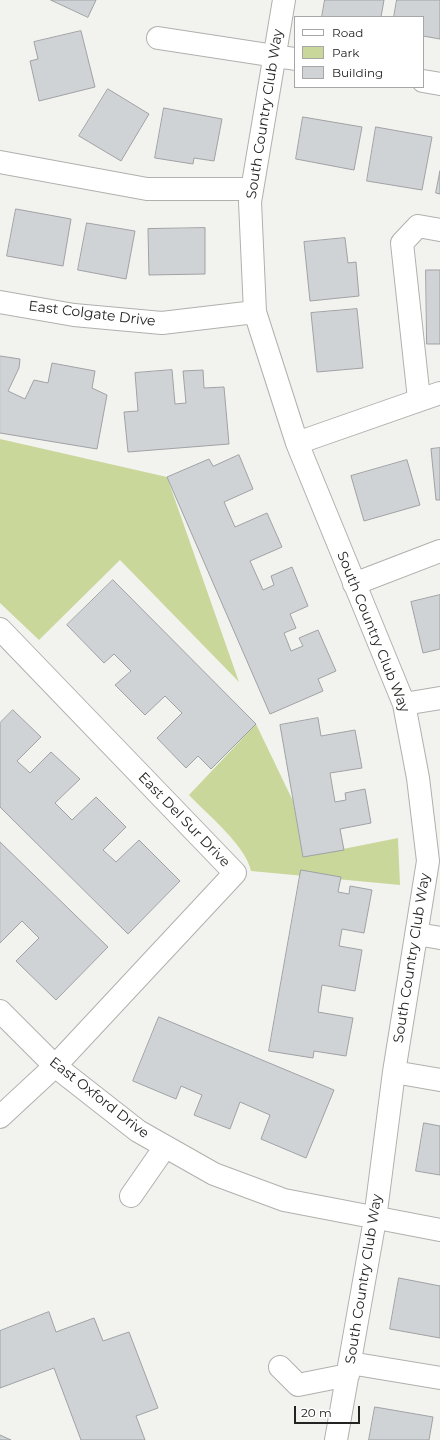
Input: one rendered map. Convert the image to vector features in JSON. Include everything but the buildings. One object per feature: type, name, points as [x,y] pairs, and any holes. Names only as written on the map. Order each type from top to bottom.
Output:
[{"type":"street","name":"South Country Club Way","points":[[284,0],[273,56],[250,202],[255,312],[297,443],[404,704],[418,778],[428,861],[394,1072],[375,1219],[336,1440]]},
{"type":"street","points":[[158,38],[294,59]]},
{"type":"street","points":[[424,81],[440,84]]},
{"type":"street","points":[[0,162],[147,189],[252,189]]},
{"type":"street","points":[[419,399],[402,243],[418,226],[440,230]]},
{"type":"street","name":"East Colgate Drive","points":[[0,302],[74,315],[162,323],[255,312]]},
{"type":"street","points":[[297,443],[419,399],[440,393]]},
{"type":"street","points":[[354,584],[440,551]]},
{"type":"street","name":"East Del Sur Drive","points":[[0,629],[235,873],[55,1066]]},
{"type":"street","points":[[404,704],[440,698]]},
{"type":"street","points":[[417,934],[440,938]]},
{"type":"street","name":"East Oxford Drive","points":[[0,1011],[55,1066],[138,1131],[214,1174],[284,1200],[375,1219],[440,1230]]},
{"type":"street","points":[[0,1117],[55,1066]]},
{"type":"street","points":[[394,1072],[440,1080]]},
{"type":"street","points":[[131,1196],[165,1147]]},
{"type":"street","points":[[280,1367],[298,1385],[349,1369],[440,1378]]},
{"type":"green space","points":[[0,439],[167,477],[239,682],[120,560],[39,640],[0,603]]},
{"type":"green space","points":[[256,724],[293,801],[303,857],[398,838],[400,885],[251,871],[248,861],[234,841],[189,795]]}]
